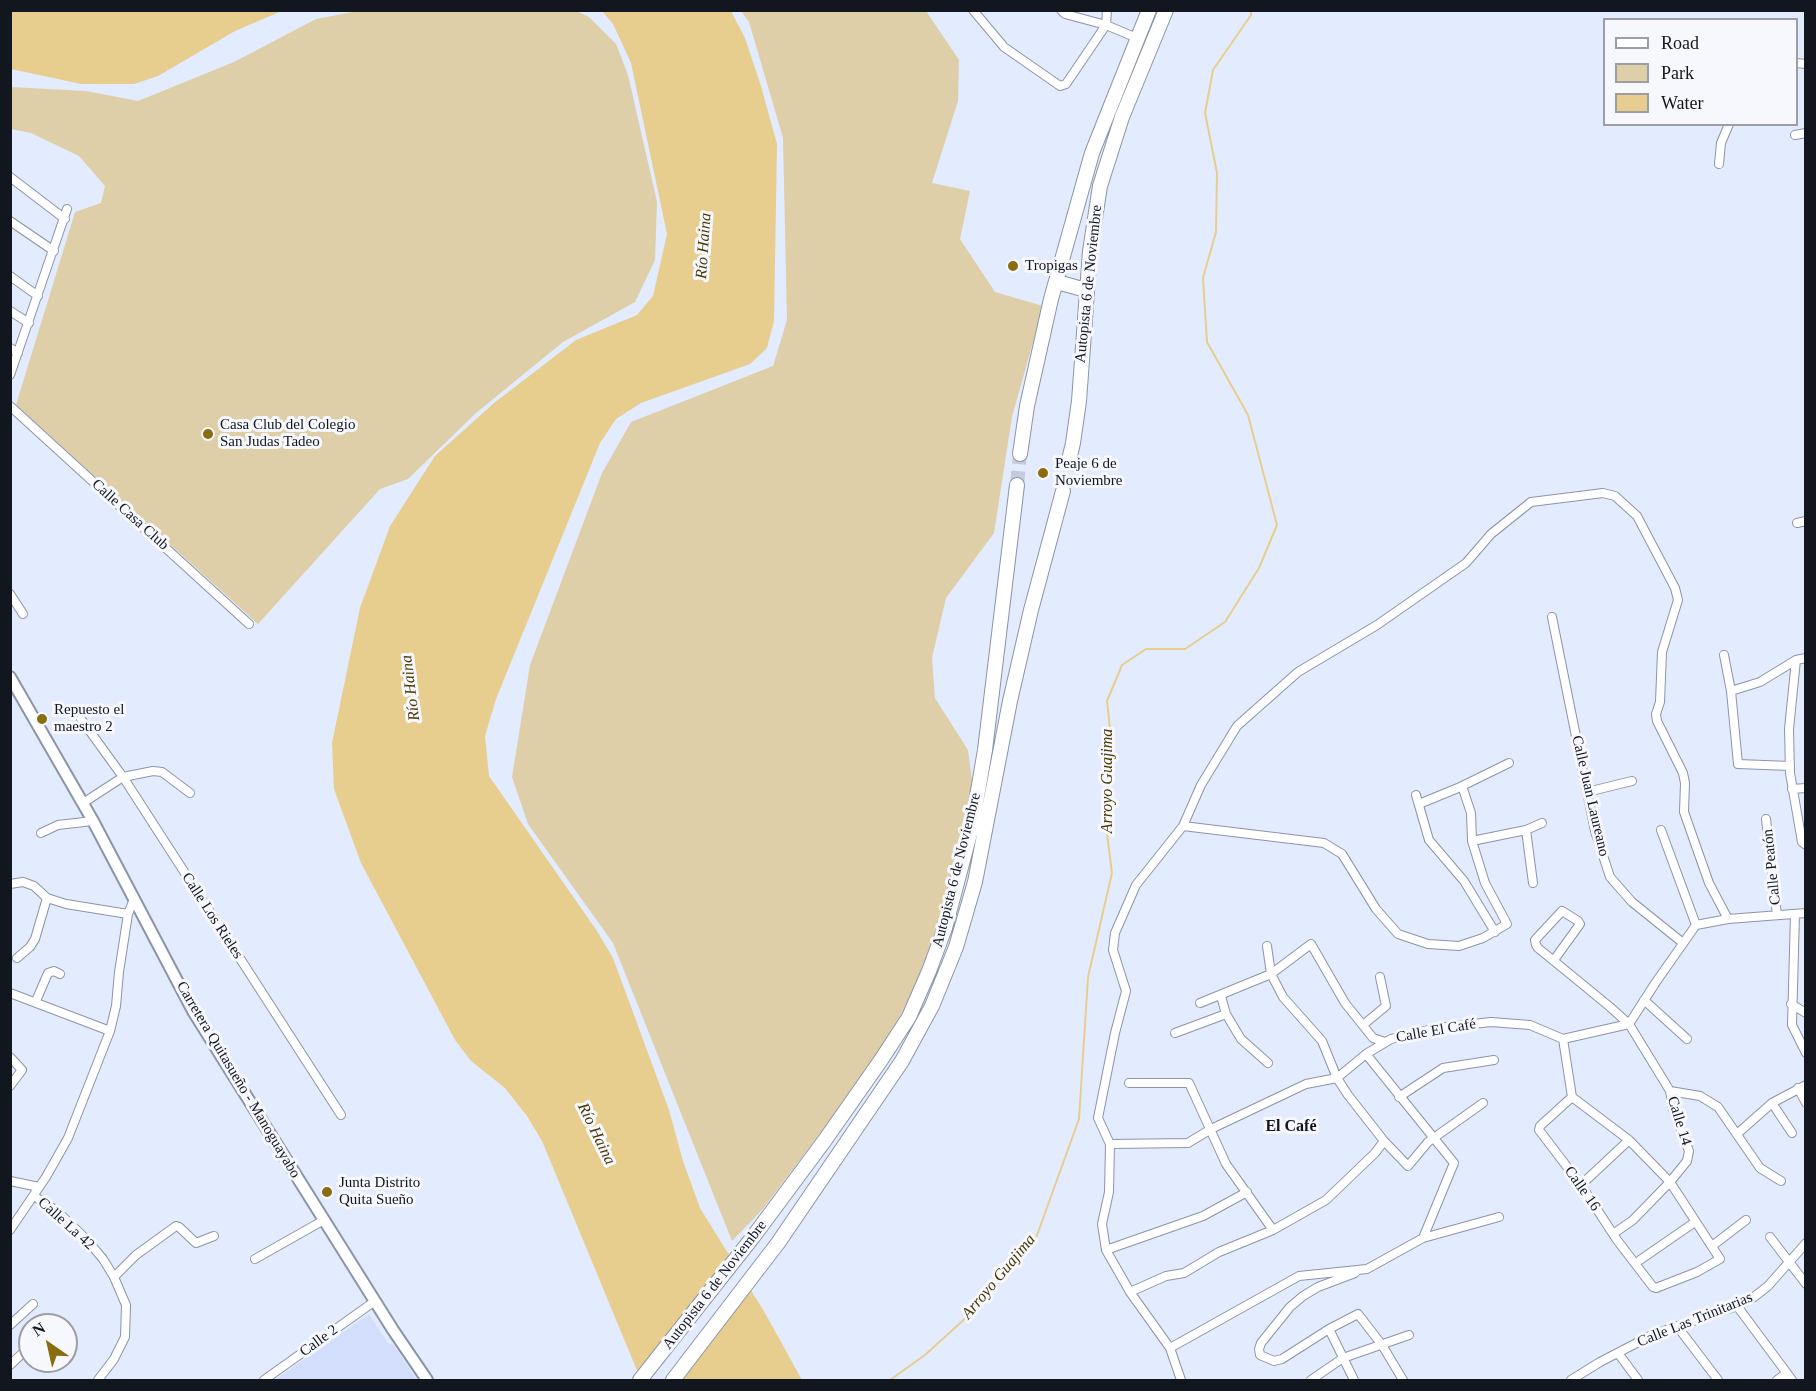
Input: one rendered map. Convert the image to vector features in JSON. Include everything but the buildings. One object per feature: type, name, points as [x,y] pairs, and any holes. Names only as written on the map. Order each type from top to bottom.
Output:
[{"type":"highway","name":"Autopista 6 de Noviembre","points":[[1020,454],[1028,406],[1057,282],[1092,153],[1149,10]]},
{"type":"highway","name":"Autopista 6 de Noviembre","points":[[1069,460],[1079,401],[1086,290],[1092,231],[1100,186],[1122,117],[1166,10]]},
{"type":"highway","points":[[1057,282],[1086,290]]},
{"type":"highway","name":"Autopista 6 de Noviembre","points":[[640,1380],[753,1237],[832,1131],[903,1026],[929,971],[945,928],[972,826],[985,750],[1017,485]]},
{"type":"highway","name":"Autopista 6 de Noviembre","points":[[673,1380],[778,1243],[902,1061],[932,1006],[956,947],[975,882],[1010,701],[1062,490]]},
{"type":"street","points":[[973,10],[1004,47],[1060,86],[1066,84],[1106,25],[1107,10]]},
{"type":"street","points":[[1061,10],[1065,14],[1106,25],[1137,38]]},
{"type":"street","points":[[1719,164],[1722,143],[1728,126]]},
{"type":"street","points":[[1795,135],[1806,133]]},
{"type":"street","points":[[10,177],[65,219]]},
{"type":"street","points":[[10,375],[67,209]]},
{"type":"street","points":[[10,221],[54,251]]},
{"type":"street","points":[[10,276],[38,296]]},
{"type":"street","points":[[10,311],[29,323]]},
{"type":"street","points":[[10,348],[18,353]]},
{"type":"street","name":"Calle Casa Club","points":[[10,406],[249,624]]},
{"type":"street","points":[[1181,1380],[1170,1348],[1130,1292],[1106,1250],[1102,1224],[1109,1192],[1110,1144],[1098,1118],[1114,1033],[1126,991],[1113,950],[1115,933],[1136,885],[1183,826],[1201,785],[1237,726],[1298,672],[1377,625],[1466,563],[1491,534],[1531,502],[1603,493],[1615,496],[1637,516],[1675,588],[1678,600],[1662,652],[1657,722],[1683,773],[1684,812],[1709,883],[1728,919]]},
{"type":"street","points":[[10,594],[23,614]]},
{"type":"street","name":"Calle Juan Laureano","points":[[1552,617],[1595,831],[1610,877],[1632,903],[1683,943]]},
{"type":"street","points":[[1724,656],[1731,691],[1738,764],[1790,766]]},
{"type":"street","points":[[1731,691],[1760,682],[1796,660],[1806,658]]},
{"type":"street","points":[[1796,660],[1789,729],[1790,766],[1802,842],[1806,845]]},
{"type":"street","name":"Carretera Quitasueño - Manoguayabo","points":[[11,680],[93,821],[193,1011],[427,1380]]},
{"type":"street","name":"Calle Los Rieles","points":[[81,719],[123,777],[341,1115]]},
{"type":"street","points":[[1419,804],[1509,763]]},
{"type":"street","points":[[83,803],[123,777],[153,771],[162,772],[190,793]]},
{"type":"street","points":[[1587,792],[1632,781]]},
{"type":"street","points":[[1183,826],[1324,843],[1342,854],[1376,909],[1398,934],[1428,944],[1459,946],[1483,939],[1507,924],[1485,883],[1472,841],[1471,813],[1462,786]]},
{"type":"street","points":[[1792,789],[1806,788]]},
{"type":"street","points":[[1416,795],[1429,840],[1464,881],[1495,932]]},
{"type":"street","name":"Calle Peatón","points":[[1767,819],[1777,915]]},
{"type":"street","points":[[41,833],[58,825],[93,821]]},
{"type":"street","points":[[1472,841],[1526,830],[1542,823]]},
{"type":"street","points":[[1526,830],[1533,883]]},
{"type":"street","points":[[1661,830],[1696,925]]},
{"type":"street","points":[[10,884],[23,882],[34,886],[47,898],[86,909],[128,914]]},
{"type":"street","points":[[17,958],[30,947],[35,939],[47,898]]},
{"type":"street","points":[[10,1230],[46,1177],[68,1138],[110,1031],[116,1006],[118,972],[128,914],[134,899]]},
{"type":"street","name":"Calle 14","points":[[1554,960],[1580,924],[1562,911],[1535,940],[1538,948],[1629,1024],[1671,1091],[1673,1109],[1689,1151],[1687,1161],[1670,1182],[1633,1220],[1613,1234]]},
{"type":"street","points":[[1746,1220],[1712,1246],[1670,1182],[1629,1140],[1572,1097],[1563,1039],[1629,1024],[1696,925],[1728,919],[1806,913]]},
{"type":"street","points":[[1795,914],[1792,1025],[1806,1053]]},
{"type":"street","points":[[1200,1003],[1271,974],[1311,944],[1345,1003],[1373,1038],[1385,1042]]},
{"type":"street","points":[[1267,946],[1271,974],[1283,996],[1322,1041],[1337,1078],[1384,1141],[1408,1166],[1428,1142],[1483,1103]]},
{"type":"street","points":[[36,1001],[48,973],[54,971],[60,974]]},
{"type":"street","points":[[1363,1026],[1386,1006],[1380,977]]},
{"type":"street","points":[[10,993],[110,1031]]},
{"type":"street","points":[[1221,996],[1226,1014],[1241,1039],[1268,1063]]},
{"type":"street","points":[[1644,1000],[1687,1039]]},
{"type":"street","points":[[1791,1004],[1806,1014]]},
{"type":"street","points":[[1175,1034],[1226,1014]]},
{"type":"street","name":"Calle El Café","points":[[1110,1144],[1188,1143],[1306,1084],[1337,1078],[1366,1054],[1391,1039],[1437,1028],[1491,1022],[1530,1025],[1563,1039]]},
{"type":"street","points":[[1366,1054],[1454,1163],[1423,1238]]},
{"type":"street","points":[[10,1057],[22,1070],[10,1086]]},
{"type":"street","points":[[1399,1097],[1443,1068],[1494,1060]]},
{"type":"street","points":[[1130,1083],[1189,1083],[1226,1164],[1273,1230]]},
{"type":"street","points":[[1737,1134],[1772,1103],[1802,1086],[1806,1102]]},
{"type":"street","points":[[1671,1091],[1710,1101],[1726,1117],[1760,1168],[1780,1181]]},
{"type":"street","name":"Calle 16","points":[[1572,1097],[1540,1126],[1539,1130],[1653,1287],[1656,1288],[1697,1272],[1720,1259],[1712,1246]]},
{"type":"street","points":[[1772,1103],[1792,1133]]},
{"type":"street","points":[[1581,1185],[1629,1140]]},
{"type":"street","points":[[1130,1292],[1166,1276],[1184,1273],[1219,1252],[1273,1230],[1326,1200],[1375,1153],[1384,1141]]},
{"type":"street","points":[[10,1181],[39,1186]]},
{"type":"street","points":[[1106,1250],[1203,1216],[1247,1192]]},
{"type":"street","name":"Calle La 42","points":[[34,1196],[58,1212],[87,1240],[114,1277],[126,1305],[125,1337],[114,1359],[98,1380]]},
{"type":"street","points":[[1403,1380],[1382,1345],[1358,1314],[1281,1359],[1274,1361],[1266,1358],[1260,1354],[1258,1349],[1261,1342],[1290,1308],[1303,1296],[1318,1287],[1367,1269],[1423,1238],[1499,1217]]},
{"type":"street","points":[[255,1259],[324,1220]]},
{"type":"street","points":[[1640,1260],[1695,1222]]},
{"type":"street","points":[[114,1277],[136,1255],[176,1227],[179,1227],[196,1243],[214,1236]]},
{"type":"street","points":[[1770,1237],[1806,1284]]},
{"type":"street","name":"Calle Las Trinitarias","points":[[1571,1380],[1652,1335],[1737,1306],[1761,1292],[1806,1243]]},
{"type":"street","points":[[1170,1348],[1299,1276],[1367,1269]]},
{"type":"street","name":"Calle 2","points":[[264,1380],[375,1301]]},
{"type":"street","points":[[10,1325],[33,1304]]},
{"type":"street","points":[[1737,1306],[1792,1380]]},
{"type":"street","points":[[1677,1326],[1718,1380]]},
{"type":"street","points":[[1329,1329],[1354,1380]]},
{"type":"street","points":[[1311,1380],[1343,1358],[1409,1335]]},
{"type":"street","points":[[1618,1353],[1638,1380]]},
{"type":"street","points":[[1777,1380],[1787,1373]]},
{"type":"shaded area","points":[[369,1314],[389,1345],[392,1343],[417,1380],[275,1380]]},
{"type":"green space","points":[[363,10],[574,10],[589,17],[616,44],[628,75],[657,202],[655,260],[635,302],[563,342],[476,413],[408,479],[380,489],[258,624],[16,405],[75,212],[101,203],[105,186],[79,156],[31,133],[11,129],[11,87],[86,91],[138,101],[234,62],[316,19]]},
{"type":"green space","points":[[741,11],[926,11],[959,60],[958,101],[932,183],[970,191],[960,239],[995,292],[1043,306],[1012,417],[994,533],[946,598],[932,658],[935,698],[968,750],[973,789],[953,886],[925,969],[879,1055],[762,1210],[732,1241],[613,943],[528,824],[512,777],[530,665],[602,473],[631,422],[773,366],[787,320],[783,138],[749,22]]},
{"type":"water","points":[[10,11],[282,11],[235,31],[158,76],[134,84],[81,84],[11,69]]},
{"type":"water","name":"Río Haina","points":[[602,11],[731,11],[745,38],[777,144],[774,321],[767,348],[750,364],[641,403],[616,419],[600,443],[496,699],[485,736],[489,776],[597,931],[613,958],[669,1110],[683,1161],[700,1208],[765,1313],[802,1380],[641,1380],[542,1141],[527,1116],[505,1088],[471,1061],[455,1040],[361,863],[334,789],[332,743],[360,608],[390,526],[435,456],[494,403],[576,340],[637,315],[653,296],[667,234],[631,63],[613,24]]},
{"type":"pier","points":[[732,1254],[753,1288],[679,1380],[637,1380],[635,1375]]},
{"type":"waterway","name":"Arroyo Guajima","points":[[890,1380],[925,1355],[980,1305],[1036,1238],[1079,1119],[1088,977],[1112,873],[1105,818],[1111,738],[1107,701],[1122,665],[1146,649],[1185,649],[1225,622],[1259,568],[1277,525],[1248,415],[1207,342],[1203,278],[1216,232],[1217,173],[1205,113],[1213,70],[1251,15],[1251,10]]},
{"type":"tunnel","points":[[1017,485],[1020,454]]},
{"type":"tunnel","points":[[1063,491],[1069,460]]},
{"type":"place","name":"Tropigas","points":[[1013,266]]},
{"type":"place","name":"Casa Club del Colegio San Judas Tadeo","points":[[208,434]]},
{"type":"place","name":"Peaje 6 de Noviembre","points":[[1043,473]]},
{"type":"place","name":"Repuesto el maestro 2","points":[[42,719]]},
{"type":"place","name":"Junta Distrito Quita Sueño","points":[[327,1192]]},
{"type":"district","name":"El Café","points":[[1291,1127]]}]
